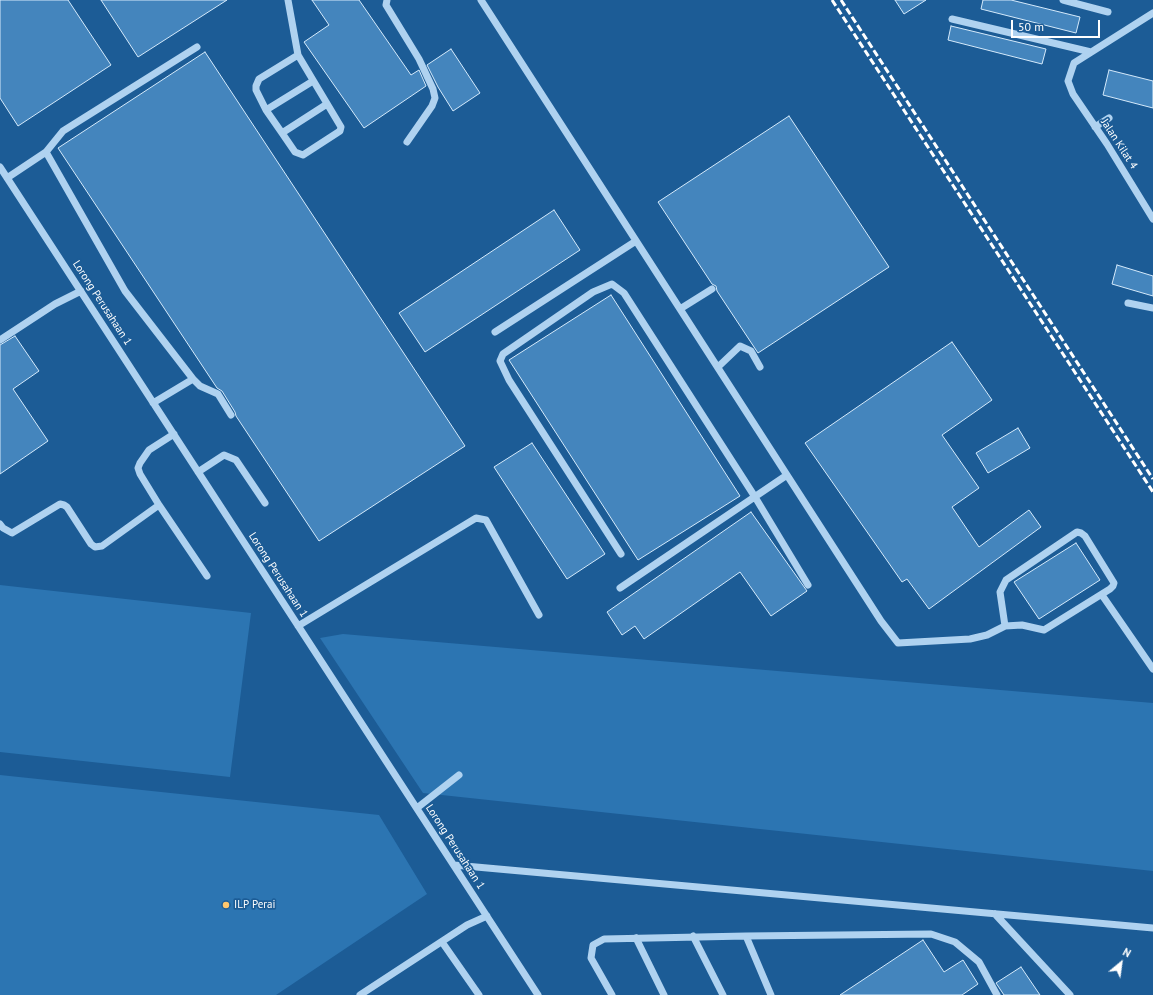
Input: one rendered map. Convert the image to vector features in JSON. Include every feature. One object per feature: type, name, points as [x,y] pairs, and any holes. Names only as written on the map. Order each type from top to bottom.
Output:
[{"type":"street","points":[[288,0],[298,55],[341,127],[340,131],[303,155],[296,152],[282,133],[266,110],[256,90],[256,82],[259,79],[298,55]]},
{"type":"street","points":[[387,0],[386,5],[420,59],[433,89],[435,98],[432,106],[407,142]]},
{"type":"street","points":[[481,0],[881,621],[898,643],[970,639],[987,635],[1005,626],[1022,624],[1044,630],[1102,595],[1110,589],[1114,583],[1085,536],[1077,532],[1006,580],[1000,592],[1005,626]]},
{"type":"street","points":[[1063,0],[1108,12]]},
{"type":"street","points":[[952,19],[1091,52],[1153,13]]},
{"type":"street","points":[[7,178],[46,152],[63,131],[197,46]]},
{"type":"street","name":"Jalan Kilat 4","points":[[1091,52],[1074,63],[1068,82],[1073,94],[1153,219]]},
{"type":"street","points":[[266,110],[313,82]]},
{"type":"street","points":[[282,133],[327,104]]},
{"type":"street","points":[[1095,127],[1109,118]]},
{"type":"street","points":[[46,152],[125,291],[193,379],[200,386],[218,394],[232,415]]},
{"type":"street","name":"Lorong Perusahaan 1","points":[[0,167],[538,995]]},
{"type":"street","points":[[495,332],[636,241]]},
{"type":"street","points":[[621,554],[509,380],[500,361],[503,354],[593,292],[612,284],[624,293],[755,497],[808,585]]},
{"type":"street","points":[[680,309],[712,289]]},
{"type":"street","points":[[0,340],[55,304],[81,291]]},
{"type":"street","points":[[1128,303],[1153,308]]},
{"type":"street","points":[[718,367],[740,346],[751,351],[760,367]]},
{"type":"street","points":[[153,403],[193,379]]},
{"type":"street","points":[[174,434],[149,450],[138,468],[140,474],[159,505],[207,576]]},
{"type":"street","points":[[198,472],[224,455],[236,460],[265,503]]},
{"type":"street","points":[[620,588],[787,475]]},
{"type":"street","points":[[0,524],[3,528],[12,533],[60,504],[64,505],[91,544],[95,547],[102,546],[159,505]]},
{"type":"street","points":[[298,626],[476,518],[486,520],[539,615]]},
{"type":"street","points":[[1102,595],[1153,669]]},
{"type":"street","points":[[417,808],[459,776]]},
{"type":"street","points":[[454,865],[1153,928]]},
{"type":"street","points":[[995,914],[1070,995]]},
{"type":"street","points":[[360,995],[468,925],[487,916]]},
{"type":"street","points":[[612,995],[591,958],[593,946],[604,939],[693,936],[930,934],[955,942],[979,962],[997,995]]},
{"type":"street","points":[[693,936],[724,995]]},
{"type":"street","points":[[746,936],[771,995]]},
{"type":"street","points":[[636,938],[664,995]]},
{"type":"street","points":[[442,942],[479,995]]},
{"type":"shaded area","points":[[0,585],[251,613],[230,777],[0,752]]},
{"type":"shaded area","points":[[343,634],[1153,703],[1153,871],[423,793],[320,638]]},
{"type":"shaded area","name":"ILP Perai","points":[[0,775],[379,815],[427,894],[276,995],[0,995]]},
{"type":"building","points":[[0,0],[68,0],[111,65],[18,126],[0,98]]},
{"type":"building","points":[[101,0],[227,0],[138,57]]},
{"type":"building","points":[[312,0],[359,0],[411,75],[419,70],[426,86],[364,128],[304,42],[329,25]]},
{"type":"building","points":[[895,0],[926,0],[904,14]]},
{"type":"building","points":[[983,0],[1011,0],[1080,17],[1076,33],[981,9]]},
{"type":"building","points":[[951,26],[1046,49],[1042,64],[948,40]]},
{"type":"building","points":[[451,49],[480,93],[453,111],[438,87],[427,65]]},
{"type":"building","points":[[205,52],[465,446],[319,541],[236,416],[222,391],[217,388],[58,148]]},
{"type":"building","points":[[1109,70],[1153,81],[1153,108],[1103,95]]},
{"type":"building","points":[[789,116],[889,267],[758,353],[717,291],[716,286],[712,284],[658,202]]},
{"type":"building","points":[[554,210],[580,250],[425,352],[399,313]]},
{"type":"building","points":[[1117,265],[1153,276],[1153,296],[1112,284]]},
{"type":"building","points":[[611,295],[740,496],[638,560],[509,360]]},
{"type":"building","points":[[15,336],[39,371],[13,389],[48,441],[0,474],[0,345]]},
{"type":"building","points":[[952,342],[992,400],[942,435],[979,488],[952,507],[979,547],[1029,510],[1041,527],[929,609],[907,579],[902,582],[805,443]]},
{"type":"building","points":[[1018,428],[1030,448],[988,473],[976,453]]},
{"type":"building","points":[[532,443],[605,554],[567,579],[494,467]]},
{"type":"building","points":[[751,512],[807,591],[771,616],[740,572],[644,639],[635,626],[622,635],[607,612]]},
{"type":"building","points":[[1076,543],[1100,580],[1039,619],[1014,582]]},
{"type":"building","points":[[923,940],[944,972],[963,960],[978,984],[962,995],[840,995]]},
{"type":"building","points":[[1021,967],[1040,995],[1004,995],[996,983]]},
{"type":"railway","points":[[832,0],[1153,492]]},
{"type":"railway","points":[[841,0],[1153,479]]},
{"type":"place","name":"ILP Perai","points":[[226,905]]}]
